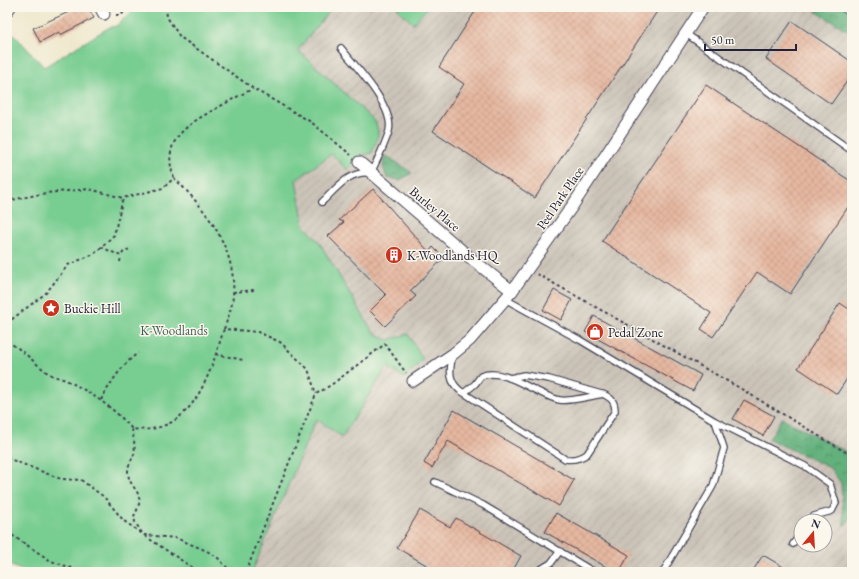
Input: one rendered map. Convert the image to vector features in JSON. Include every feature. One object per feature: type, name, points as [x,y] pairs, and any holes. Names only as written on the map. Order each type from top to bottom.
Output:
[{"type":"street","points":[[7,12],[10,7]]},
{"type":"street","name":"Peel Park Place","points":[[413,381],[453,354],[470,340],[509,295],[573,205],[703,7]]},
{"type":"street","points":[[846,7],[852,10]]},
{"type":"street","name":"Burley Place","points":[[359,162],[509,295]]},
{"type":"lane","points":[[685,33],[852,151]]},
{"type":"lane","points":[[322,202],[351,175],[361,172],[371,173],[389,130],[387,112],[374,90],[341,48]]},
{"type":"lane","points":[[509,295],[580,340],[715,421],[805,466],[830,484],[836,503],[832,511],[825,513]]},
{"type":"lane","points":[[453,354],[449,370],[452,384],[565,459],[573,460],[581,458],[587,454],[615,411],[615,403],[603,394],[549,379],[524,375],[510,378]]},
{"type":"lane","points":[[464,393],[475,384],[481,376],[487,373],[510,378],[560,401],[603,394]]},
{"type":"lane","points":[[663,572],[712,486],[724,448],[715,421]]},
{"type":"lane","points":[[436,482],[483,505],[594,572]]},
{"type":"lane","points":[[536,572],[551,563],[560,551]]},
{"type":"path","points":[[102,11],[121,15],[129,7]]},
{"type":"path","points":[[166,7],[167,17],[180,37],[254,89],[311,122],[359,162]]},
{"type":"path","points":[[132,429],[145,431],[163,427],[177,420],[196,400],[216,354],[229,314],[233,292],[227,254],[220,235],[193,197],[174,178],[171,168],[171,149],[182,131],[192,121],[239,95],[254,89]]},
{"type":"path","points":[[7,201],[46,194],[89,189],[123,198],[163,188],[174,178]]},
{"type":"path","points":[[7,323],[46,293],[68,265],[94,254],[114,235],[123,198]]},
{"type":"path","points":[[101,247],[121,256]]},
{"type":"path","points":[[120,262],[124,251],[130,249]]},
{"type":"path","points":[[527,269],[738,387],[852,456]]},
{"type":"path","points":[[233,292],[255,290]]},
{"type":"path","points":[[224,329],[258,332],[280,342],[308,369],[316,394]]},
{"type":"path","points":[[7,342],[18,347],[50,374],[65,380],[101,400],[122,418],[132,429],[135,448],[128,470],[129,479],[136,488],[140,499],[134,516],[135,522],[144,535],[176,538],[207,551],[218,558],[230,572]]},
{"type":"path","points":[[246,572],[316,394],[332,385],[385,344],[413,381]]},
{"type":"path","points":[[101,400],[111,382],[127,362],[138,353]]},
{"type":"path","points":[[216,354],[243,360]]},
{"type":"path","points":[[7,458],[61,479],[81,480],[104,497],[124,521],[199,572]]},
{"type":"path","points":[[7,532],[51,561],[83,572]]},
{"type":"shaded area","points":[[333,7],[396,7],[413,24],[428,7],[818,7],[816,12],[852,33],[852,455],[782,418],[769,439],[830,468],[841,483],[844,525],[852,516],[852,572],[252,572],[316,419],[342,436],[387,367],[388,340],[373,332],[340,284],[319,242],[304,225],[296,180],[332,154],[347,169],[363,152],[372,153],[379,138],[315,66],[298,50]]},
{"type":"green space","name":"K-Woodlands","points":[[137,7],[333,7],[298,50],[375,121],[378,131],[378,137],[372,153],[365,155],[363,152],[347,170],[332,154],[296,180],[304,225],[319,242],[373,332],[388,340],[408,334],[423,360],[405,378],[387,367],[342,437],[316,419],[252,572],[26,572],[7,564],[7,27],[44,67],[108,28],[116,26]]},
{"type":"green space","points":[[396,7],[428,7],[413,24]]},
{"type":"green space","points":[[818,7],[846,7],[852,10],[852,33],[815,11]]},
{"type":"green space","points":[[387,156],[412,173],[400,180],[387,178],[383,167],[384,157]]},
{"type":"green space","points":[[782,418],[852,455],[852,516],[844,526],[841,483],[830,468],[769,439]]},
{"type":"building","points":[[80,7],[88,7],[94,18],[60,35],[59,32],[40,42],[33,28]]},
{"type":"building","points":[[478,7],[660,7],[535,198],[433,131],[464,84],[439,67]]},
{"type":"building","points":[[792,21],[852,62],[852,74],[831,104],[766,59]]},
{"type":"building","points":[[706,85],[852,182],[852,201],[790,294],[757,272],[713,337],[701,329],[711,313],[602,241]]},
{"type":"building","name":"K-Woodlands HQ","points":[[373,189],[429,252],[433,247],[444,258],[410,291],[416,296],[385,326],[370,311],[386,295],[328,236],[344,222],[339,220]]},
{"type":"building","points":[[554,290],[572,300],[561,320],[543,310]]},
{"type":"building","points":[[840,303],[852,311],[852,371],[837,394],[798,368]]},
{"type":"building","points":[[594,316],[701,375],[693,391],[585,332]]},
{"type":"building","points":[[744,400],[774,416],[763,436],[733,419]]},
{"type":"building","points":[[454,410],[574,480],[559,506],[448,441],[432,468],[424,463]]},
{"type":"building","points":[[420,510],[450,527],[456,518],[521,556],[512,572],[425,572],[428,566],[397,548]]},
{"type":"building","points":[[556,513],[629,555],[619,572],[615,572],[545,532]]},
{"type":"building","points":[[763,555],[792,572],[752,572]]},
{"type":"railway","points":[[7,570],[12,572]]},
{"type":"place","name":"K-Woodlands HQ","points":[[394,255]]},
{"type":"place","name":"Buckie Hill","points":[[51,308]]},
{"type":"place","name":"Pedal Zone","points":[[595,332]]}]
